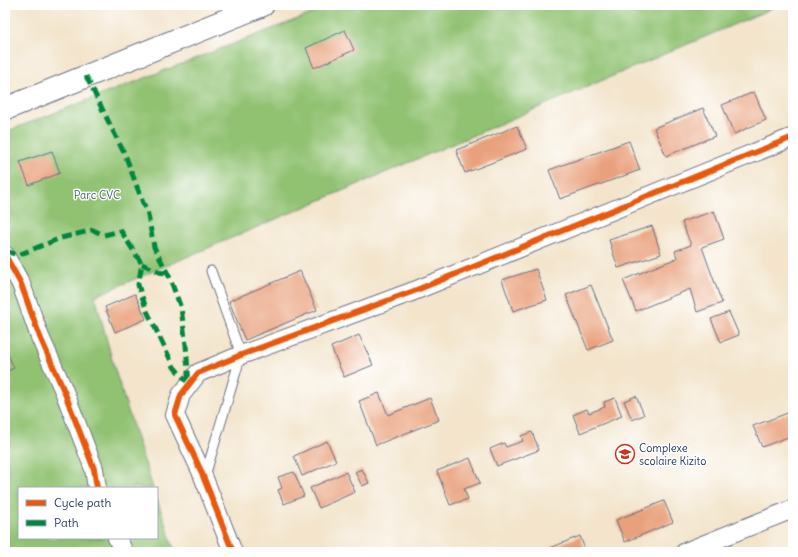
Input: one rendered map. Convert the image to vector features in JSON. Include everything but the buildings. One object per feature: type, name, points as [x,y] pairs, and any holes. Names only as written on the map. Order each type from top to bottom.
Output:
[{"type":"main road","points":[[5,109],[261,5]]},
{"type":"street","points":[[233,552],[204,478],[175,415],[181,395],[198,373],[241,355],[414,291],[793,137]]},
{"type":"street","points":[[5,255],[21,284],[40,336],[64,391],[94,469],[97,487]]},
{"type":"street","points":[[685,552],[793,510]]},
{"type":"street","points":[[118,539],[124,552]]},
{"type":"lane","points":[[204,478],[241,355],[211,272]]},
{"type":"green space","name":"Parc CVC","points":[[334,5],[780,5],[95,296],[114,367],[153,487],[18,487],[18,539],[158,539],[158,502],[175,552],[5,552],[5,132]]},
{"type":"marked path","points":[[86,76],[126,157],[147,210],[154,247],[169,276],[181,308],[189,384]]},
{"type":"marked path","points":[[5,251],[18,255],[61,238],[93,230],[104,235],[121,231],[142,264],[138,285],[147,311],[174,367],[189,384]]},
{"type":"marked path","points":[[142,264],[169,276]]},
{"type":"cycle path","points":[[233,552],[201,471],[175,415],[181,395],[198,373],[241,355],[414,291],[793,137]]},
{"type":"cycle path","points":[[5,255],[21,284],[40,337],[64,391],[94,469],[97,487]]},
{"type":"place","name":"Complexe scolaire Kizito","points":[[625,454]]}]
